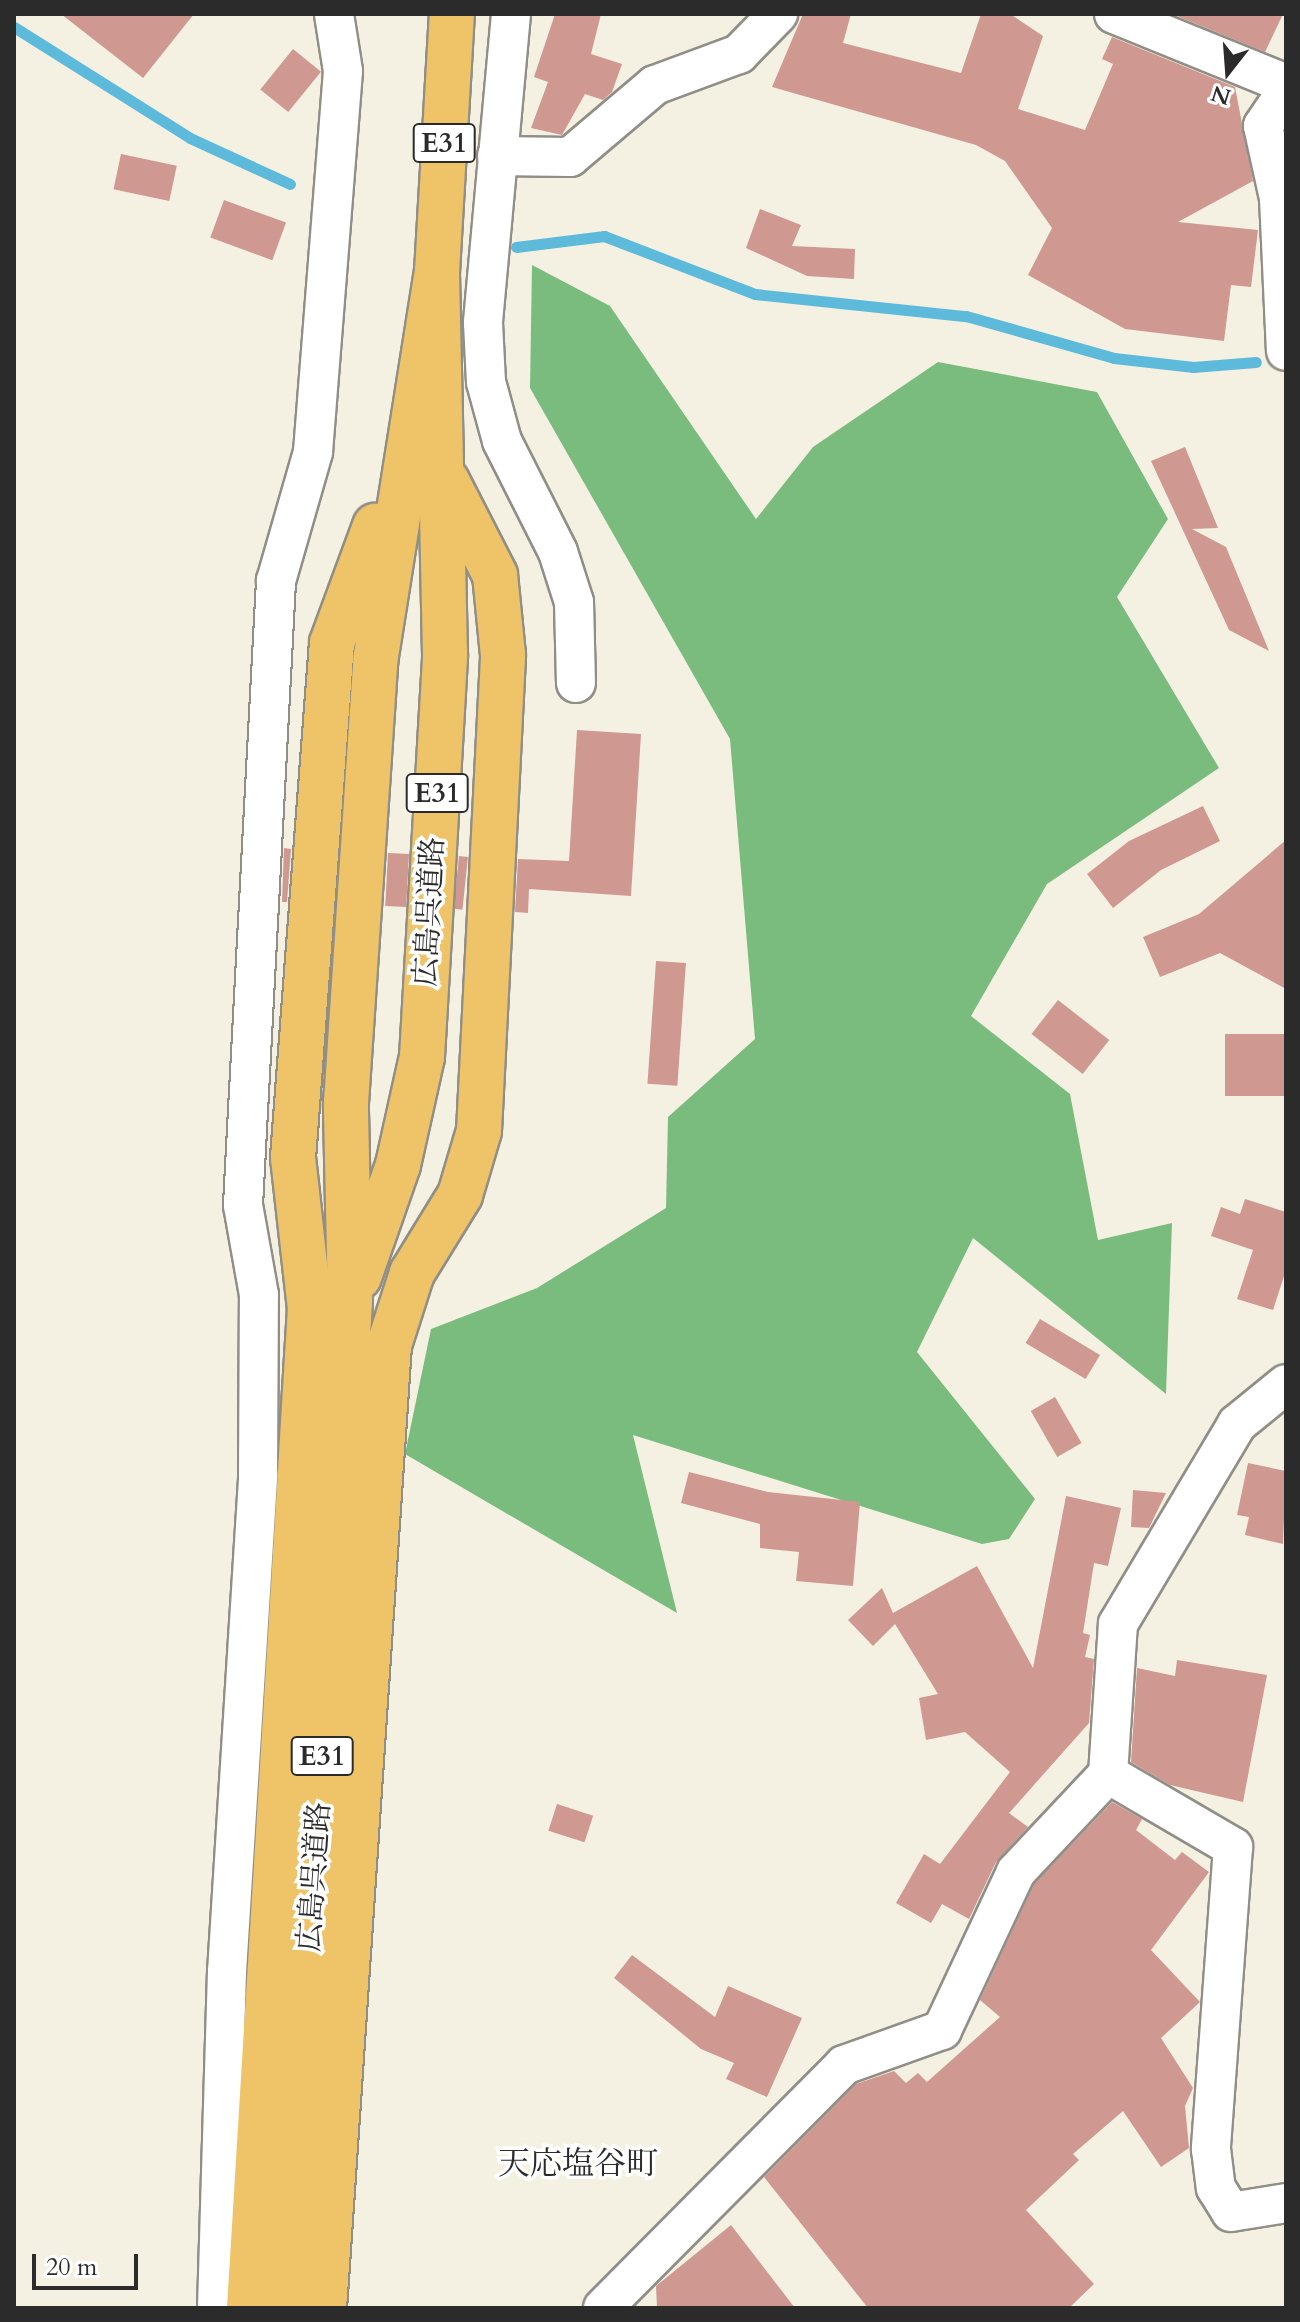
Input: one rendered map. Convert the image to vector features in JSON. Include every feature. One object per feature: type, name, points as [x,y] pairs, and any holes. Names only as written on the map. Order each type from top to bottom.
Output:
[{"type":"highway","name":"広島呉道路","points":[[350,1302],[398,1165],[422,1057],[445,655],[447,481],[437,272],[452,14]]},
{"type":"highway","name":"広島呉道路","points":[[289,2308],[350,1302],[346,1103],[376,656],[403,449],[437,272]]},
{"type":"highway","points":[[324,2308],[293,2209],[310,1309],[293,1158],[332,643],[403,449]]},
{"type":"highway","points":[[249,2308],[293,2209],[389,1345],[412,1273],[460,1195],[479,1131],[503,655],[495,575],[447,481]]},
{"type":"street","points":[[217,2308],[227,1972],[258,1474],[259,1295],[243,1205],[276,581],[313,452],[343,71],[334,14]]},
{"type":"street","points":[[511,14],[483,323],[486,382],[502,441],[558,552],[574,602],[576,683]]},
{"type":"street","points":[[497,156],[570,157],[655,85],[739,54],[778,14]]},
{"type":"street","points":[[1114,14],[1286,84]]},
{"type":"street","points":[[1286,92],[1263,126],[1279,198],[1286,351]]},
{"type":"street","points":[[603,2308],[844,2065],[942,2030],[1016,1872],[1108,1774],[1118,1624],[1237,1424],[1286,1384]]},
{"type":"street","points":[[1108,1774],[1233,1847],[1211,2149],[1216,2188],[1231,2212],[1286,2203]]},
{"type":"green space","points":[[532,265],[610,306],[756,519],[813,447],[938,362],[1097,392],[1168,519],[1117,597],[1219,768],[1047,884],[971,1016],[1070,1094],[1098,1240],[1172,1223],[1166,1394],[973,1238],[917,1352],[1035,1499],[1009,1539],[982,1544],[633,1435],[677,1613],[405,1454],[431,1329],[537,1288],[666,1208],[668,1117],[755,1039],[730,739],[530,388]]},
{"type":"building","points":[[61,14],[194,14],[143,78]]},
{"type":"building","points":[[555,14],[601,14],[591,54],[622,64],[612,92],[603,100],[585,94],[562,135],[531,128],[548,82],[534,77]]},
{"type":"building","points":[[803,14],[851,14],[843,43],[961,73],[981,14],[1010,14],[1043,36],[1018,109],[1085,130],[1113,64],[1102,59],[1112,37],[1235,87],[1253,181],[1178,222],[1258,230],[1251,287],[1231,285],[1224,341],[1125,329],[1028,275],[1052,228],[1005,161],[976,145],[772,87]]},
{"type":"building","points":[[1172,14],[1283,14],[1265,52]]},
{"type":"building","points":[[293,49],[321,72],[288,112],[260,89]]},
{"type":"building","points":[[121,154],[177,166],[169,201],[114,189]]},
{"type":"building","points":[[224,200],[286,223],[272,260],[210,238]]},
{"type":"building","points":[[760,209],[801,225],[792,246],[855,249],[854,279],[807,276],[746,248]]},
{"type":"building","points":[[1185,447],[1218,528],[1192,529],[1226,547],[1269,651],[1229,630],[1151,461]]},
{"type":"building","points":[[577,730],[641,734],[631,896],[529,889],[528,913],[515,912],[518,859],[569,861]]},
{"type":"building","points":[[1203,806],[1220,841],[1161,870],[1113,908],[1087,874],[1129,841]]},
{"type":"building","points":[[1286,840],[1286,989],[1220,953],[1160,977],[1143,937],[1199,914]]},
{"type":"building","points":[[284,848],[291,849],[287,902],[282,902]]},
{"type":"building","points":[[388,853],[409,854],[406,907],[385,906]]},
{"type":"building","points":[[459,856],[468,857],[462,910],[453,909]]},
{"type":"building","points":[[656,961],[686,963],[677,1086],[647,1084]]},
{"type":"building","points":[[1058,1000],[1109,1040],[1083,1074],[1032,1034]]},
{"type":"building","points":[[1225,1034],[1286,1034],[1286,1096],[1225,1096]]},
{"type":"building","points":[[1245,1199],[1286,1212],[1286,1270],[1273,1310],[1237,1299],[1253,1250],[1211,1236],[1221,1207],[1240,1214]]},
{"type":"building","points":[[1040,1319],[1100,1355],[1086,1379],[1026,1343]]},
{"type":"building","points":[[1055,1397],[1082,1443],[1057,1457],[1031,1411]]},
{"type":"building","points":[[1248,1463],[1286,1471],[1283,1544],[1245,1535],[1249,1517],[1237,1515]]},
{"type":"building","points":[[689,1472],[768,1492],[860,1502],[853,1586],[796,1581],[799,1552],[760,1548],[760,1524],[681,1503]]},
{"type":"building","points":[[1133,1490],[1166,1493],[1149,1528],[1131,1527]]},
{"type":"building","points":[[1066,1496],[1121,1508],[1108,1566],[1094,1563],[1083,1633],[1090,1635],[1085,1657],[1094,1659],[1089,1723],[1009,1813],[1028,1827],[996,1862],[969,1919],[942,1904],[931,1923],[896,1903],[924,1854],[940,1864],[1010,1772],[965,1732],[926,1740],[919,1698],[938,1694],[895,1624],[873,1646],[848,1620],[882,1588],[893,1613],[977,1566],[1033,1668]]},
{"type":"building","points":[[1177,1660],[1267,1675],[1243,1802],[1170,1785],[1131,1762],[1137,1668],[1175,1676]]},
{"type":"building","points":[[1112,1802],[1142,1819],[1136,1830],[1175,1860],[1182,1852],[1209,1872],[1151,1950],[1200,2002],[1161,2038],[1193,2088],[1185,2106],[1189,2148],[1161,2167],[1123,2111],[1073,2154],[1079,2160],[1026,2210],[1094,2284],[1069,2308],[868,2308],[764,2177],[856,2084],[894,2071],[906,2083],[918,2073],[927,2082],[1000,2017],[980,2000],[1034,1884]]},
{"type":"building","points":[[557,1804],[593,1816],[584,1842],[548,1831]]},
{"type":"building","points":[[632,1955],[715,2017],[728,1986],[802,2018],[767,2097],[726,2079],[734,2063],[701,2049],[614,1978]]},
{"type":"building","points":[[731,2225],[795,2308],[657,2308],[656,2286]]},
{"type":"waterway","points":[[14,27],[190,138],[290,184]]},
{"type":"waterway","points":[[516,247],[604,236],[755,294],[966,316],[1114,358],[1193,367],[1256,362]]},
{"type":"district","name":"天応塩谷町","points":[[578,2164]]}]
